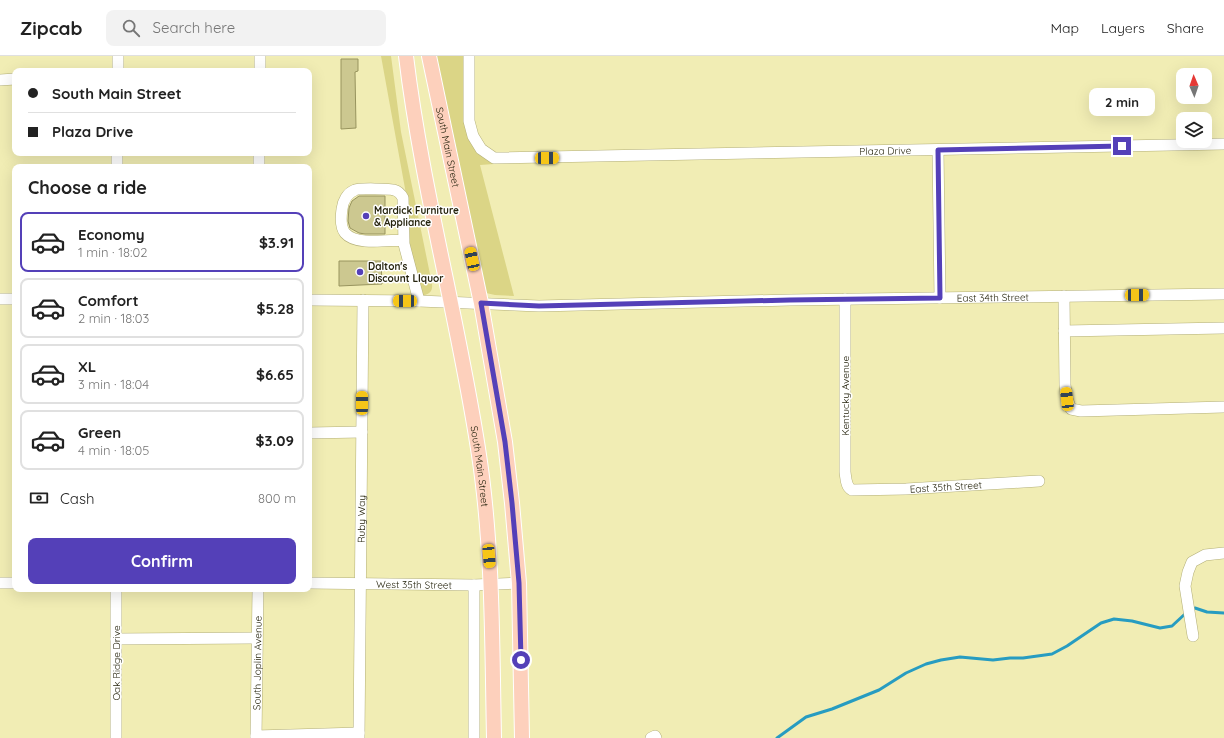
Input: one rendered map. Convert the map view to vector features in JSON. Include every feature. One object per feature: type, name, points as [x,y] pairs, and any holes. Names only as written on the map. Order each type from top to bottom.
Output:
[{"type":"main road","name":"South Main Street","points":[[406,56],[424,176],[479,455],[492,584],[494,738]]},
{"type":"main road","name":"South Main Street","points":[[429,56],[481,303],[505,442],[519,583],[522,738]]},
{"type":"street","points":[[118,56],[118,68]]},
{"type":"street","points":[[260,56],[260,68]]},
{"type":"street","name":"Plaza Drive","points":[[469,56],[469,121],[473,136],[481,149],[494,158],[1224,144]]},
{"type":"street","points":[[0,80],[12,79]]},
{"type":"street","points":[[938,150],[940,298]]},
{"type":"street","points":[[404,240],[357,240],[344,233],[341,225],[344,199],[356,189],[395,190],[401,194],[403,198],[404,240],[404,244],[419,301]]},
{"type":"street","name":"East 34th Street","points":[[312,300],[419,301],[539,306],[845,299],[1224,294]]},
{"type":"street","points":[[1064,296],[1065,385],[1067,399],[1071,409],[1081,411],[1224,407]]},
{"type":"street","points":[[0,299],[12,299]]},
{"type":"street","name":"Kentucky Avenue","points":[[845,299],[846,476],[848,487],[852,490]]},
{"type":"street","name":"Ruby Way","points":[[359,736],[363,300]]},
{"type":"street","points":[[1064,331],[1224,328]]},
{"type":"street","points":[[312,433],[362,432]]},
{"type":"street","name":"East 35th Street","points":[[852,490],[906,489],[1039,481]]},
{"type":"street","points":[[1192,636],[1185,586],[1188,572],[1192,562],[1198,558],[1205,555],[1224,553]]},
{"type":"street","points":[[0,583],[12,583]]},
{"type":"street","name":"West 35th Street","points":[[312,583],[474,585],[519,583]]},
{"type":"street","points":[[474,585],[474,738]]},
{"type":"street","name":"Oak Ridge Drive","points":[[116,592],[116,738]]},
{"type":"street","name":"South Joplin Avenue","points":[[256,737],[258,592]]},
{"type":"street","points":[[116,639],[257,638]]},
{"type":"street","points":[[256,737],[359,736]]},
{"type":"street","points":[[651,738],[655,736],[656,738]]},
{"type":"shaded area","points":[[381,56],[391,56],[401,132],[432,284],[432,289],[430,292],[422,296],[407,241],[406,194]]},
{"type":"shaded area","points":[[433,56],[464,56],[469,139],[479,154],[494,164],[480,165],[514,296],[486,293]]},
{"type":"building","points":[[341,59],[358,59],[358,71],[355,72],[356,128],[341,129]]},
{"type":"building","name":"Mardick Furniture & Appliance","points":[[359,196],[385,196],[385,234],[359,233],[350,228],[348,221],[349,208],[352,201]]},
{"type":"building","name":"Dalton's Discount LIquor","points":[[339,261],[381,261],[382,284],[339,286]]},
{"type":"waterway","points":[[1191,610],[1195,608],[1207,612],[1224,613]]},
{"type":"waterway","points":[[777,738],[806,717],[832,709],[879,690],[906,673],[926,664],[960,657],[993,660],[1052,654],[1067,646],[1101,623],[1114,619],[1132,621],[1160,628],[1172,626],[1186,613]]},
{"type":"place","name":"Mardick Furniture & Appliance","points":[[366,216]]},
{"type":"place","name":"Dalton's Discount LIquor","points":[[360,272]]},
{"type":"route","points":[[521,660],[519,583],[512,503],[505,442],[481,303],[539,306],[940,298],[938,150],[1122,146]]}]
